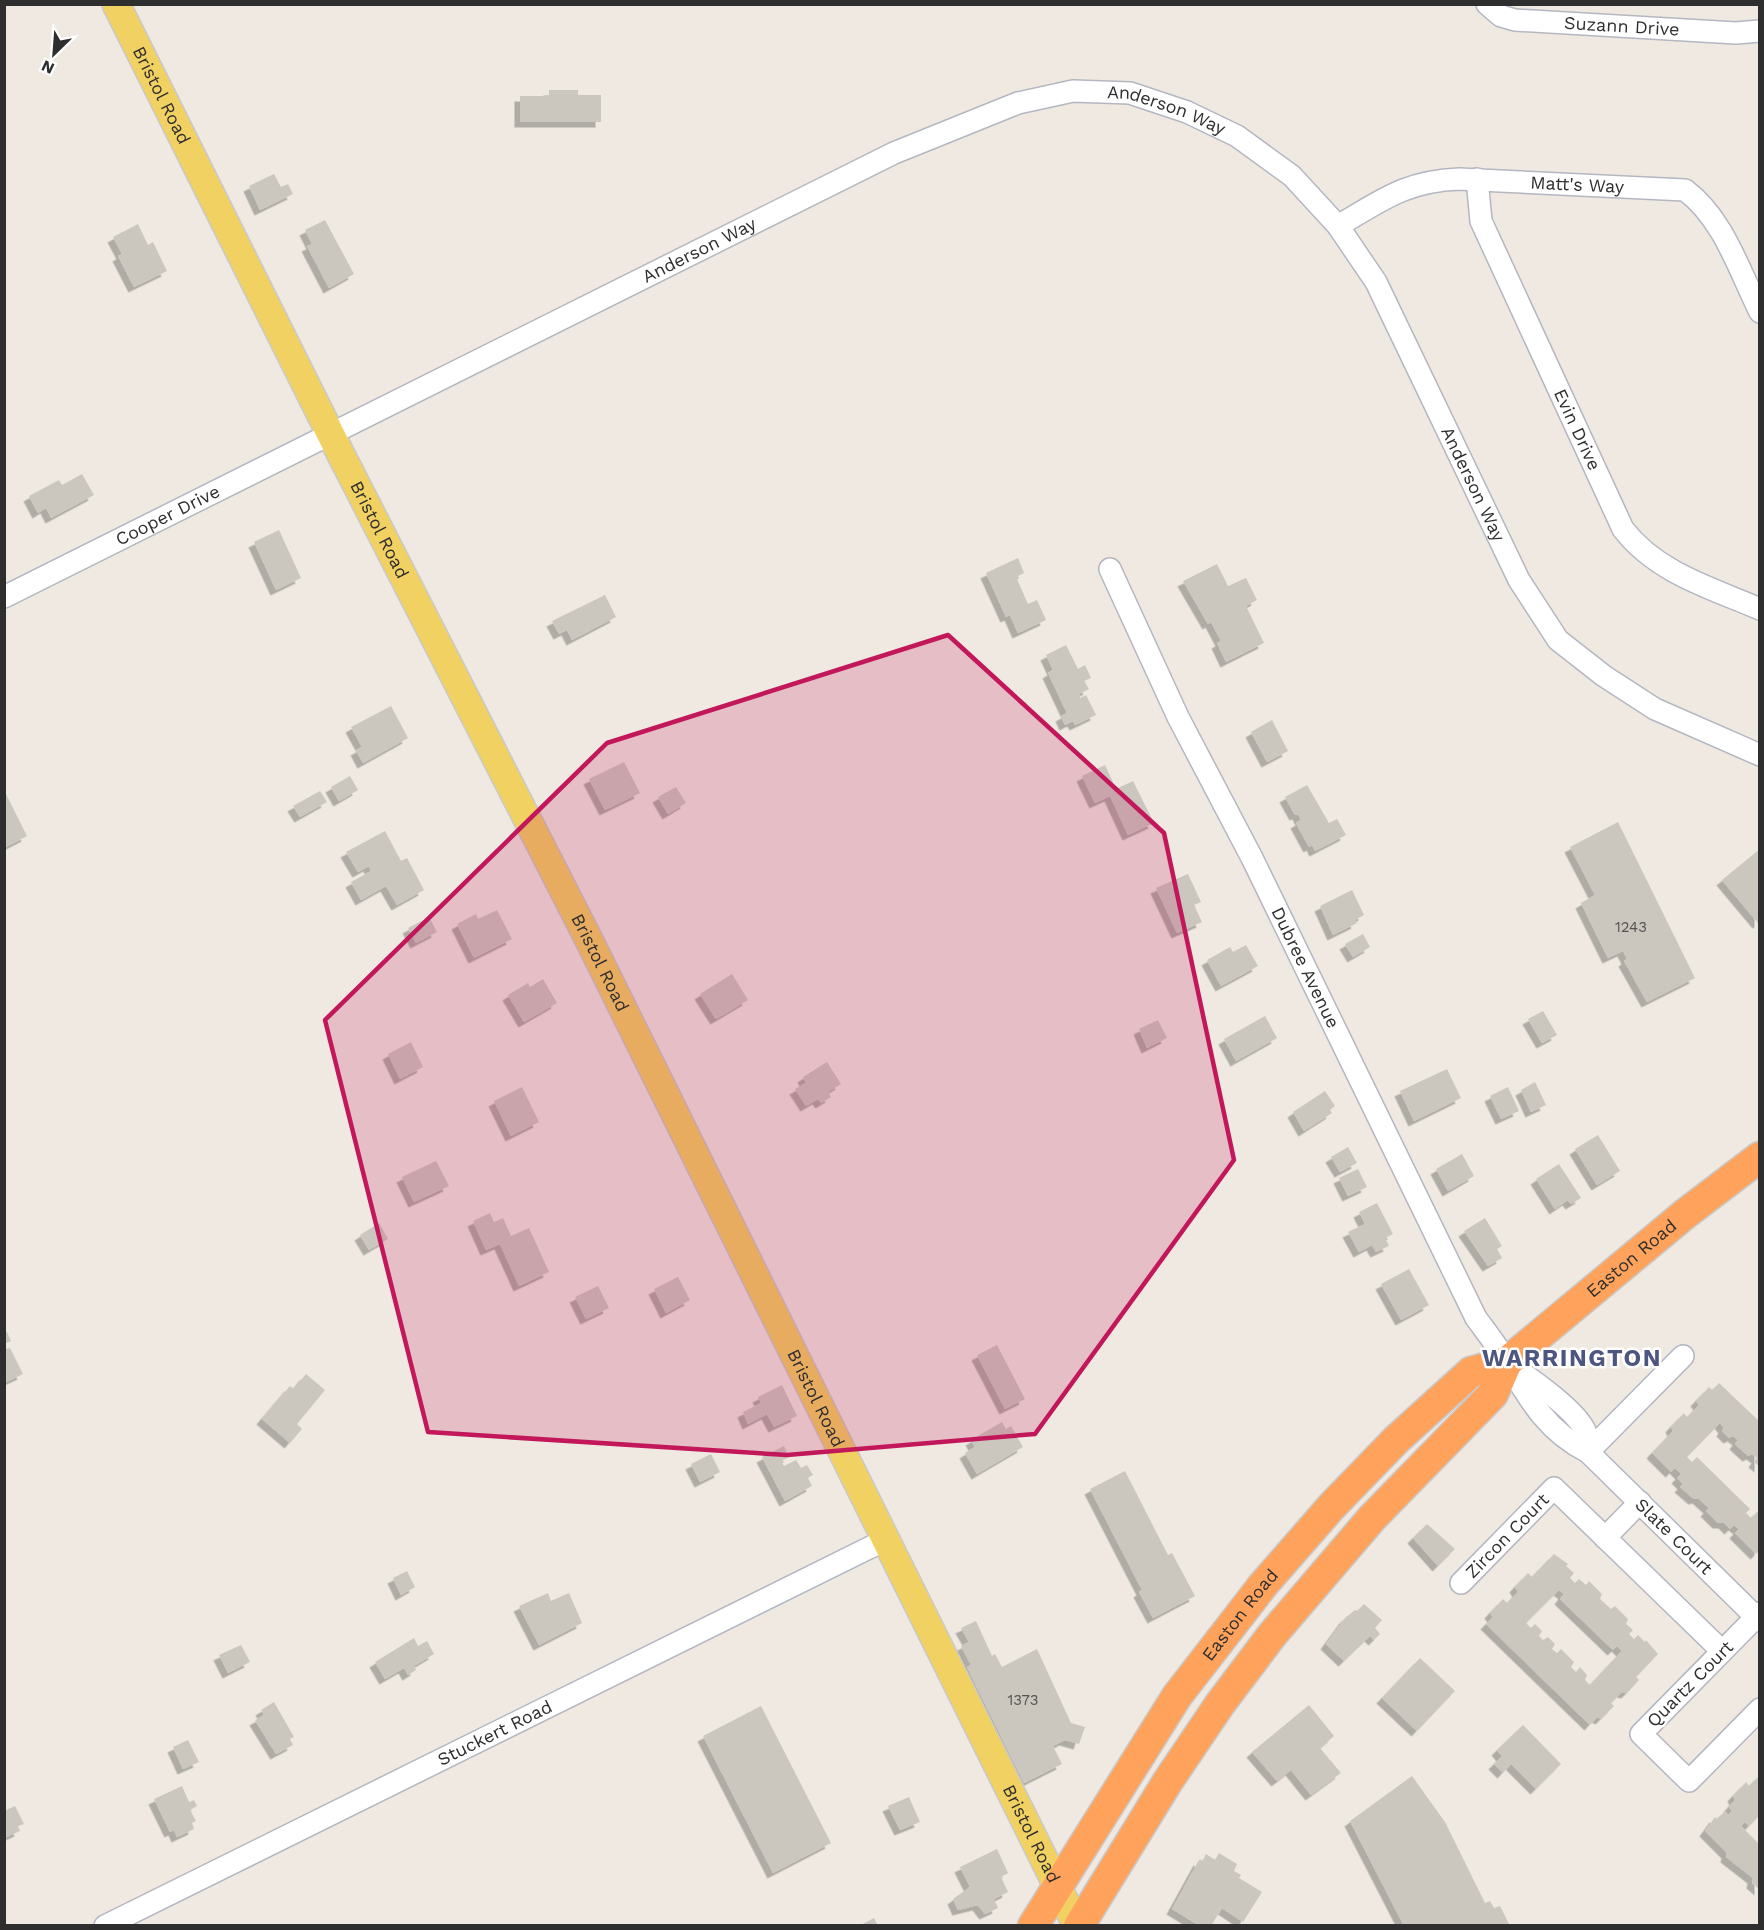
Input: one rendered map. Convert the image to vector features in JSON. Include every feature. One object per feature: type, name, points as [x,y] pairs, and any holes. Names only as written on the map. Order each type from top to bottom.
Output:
[{"type":"highway","name":"Easton Road","points":[[1033,1926],[1177,1696],[1270,1576],[1332,1506],[1405,1432],[1471,1372],[1507,1362],[1685,1214],[1760,1157]]},
{"type":"highway","name":"Easton Road","points":[[1078,1926],[1168,1781],[1220,1704],[1272,1635],[1372,1518],[1493,1394],[1507,1362]]},
{"type":"main road","name":"Bristol Road","points":[[116,4],[331,435],[583,927],[1078,1926]]},
{"type":"street","name":"Suzann Drive","points":[[1487,4],[1501,16],[1515,20],[1736,33],[1760,31]]},
{"type":"street","name":"Anderson Way","points":[[331,435],[894,153],[1018,103],[1073,90],[1130,93],[1187,112],[1237,136],[1292,176],[1338,226],[1376,282],[1519,580],[1558,640],[1604,676],[1655,710],[1760,755]]},
{"type":"street","name":"Matt's Way","points":[[1338,226],[1397,191],[1428,180],[1477,179],[1685,190],[1701,202],[1716,223],[1760,312]]},
{"type":"street","name":"Evin Drive","points":[[1477,179],[1481,221],[1623,529],[1638,548],[1657,563],[1760,609]]},
{"type":"street","name":"Cooper Drive","points":[[4,597],[331,435]]},
{"type":"street","name":"Dubree Avenue","points":[[1110,569],[1178,717],[1252,858],[1476,1318],[1507,1362]]},
{"type":"street","points":[[1588,1452],[1683,1356]]},
{"type":"street","points":[[1507,1362],[1548,1392],[1582,1425],[1587,1434],[1588,1452]]},
{"type":"street","name":"Slate Court","points":[[1588,1452],[1758,1617]]},
{"type":"street","name":"Zircon Court","points":[[1461,1583],[1554,1488],[1722,1651]]},
{"type":"street","points":[[1605,1538],[1640,1502]]},
{"type":"street","name":"Stuckert Road","points":[[105,1926],[885,1539]]},
{"type":"street","name":"Quartz Court","points":[[1758,1617],[1641,1734],[1689,1781],[1760,1709]]},
{"type":"highlighted area","points":[[948,635],[1164,833],[1234,1160],[1035,1434],[787,1455],[428,1432],[325,1020],[607,743]]},
{"type":"building","points":[[549,90],[578,90],[578,95],[601,95],[601,122],[520,122],[520,96],[549,96]]},
{"type":"building","points":[[274,174],[281,187],[288,184],[293,194],[260,210],[249,186]]},
{"type":"building","points":[[325,220],[354,274],[329,288],[307,246],[312,244],[305,230]]},
{"type":"building","points":[[138,224],[148,245],[153,242],[167,271],[134,287],[118,256],[122,254],[113,237]]},
{"type":"building","points":[[82,474],[94,495],[51,518],[46,508],[38,513],[29,496],[59,480],[62,485]]},
{"type":"building","points":[[279,530],[301,578],[276,590],[254,542]]},
{"type":"building","points":[[1018,558],[1024,573],[1016,577],[1028,604],[1037,600],[1046,620],[1018,633],[1010,615],[1006,617],[986,573]]},
{"type":"building","points":[[1217,564],[1228,586],[1246,578],[1257,600],[1246,606],[1264,643],[1226,662],[1217,643],[1221,641],[1211,622],[1208,624],[1183,581]]},
{"type":"building","points":[[605,595],[616,617],[572,640],[567,630],[559,634],[552,621]]},
{"type":"building","points":[[1066,645],[1078,669],[1085,665],[1091,678],[1084,681],[1089,689],[1079,694],[1080,698],[1086,695],[1096,715],[1075,725],[1073,721],[1065,725],[1061,716],[1067,713],[1048,673],[1053,670],[1046,655]]},
{"type":"building","points":[[391,706],[408,738],[363,763],[356,750],[362,747],[351,727]]},
{"type":"building","points":[[1272,720],[1288,751],[1267,762],[1251,732]]},
{"type":"building","points":[[624,762],[640,793],[605,810],[589,779]]},
{"type":"building","points":[[1105,765],[1116,789],[1133,781],[1154,823],[1128,835],[1110,796],[1095,803],[1082,776]]},
{"type":"building","points":[[350,776],[358,790],[339,801],[331,787]]},
{"type":"building","points":[[1307,785],[1329,823],[1337,819],[1346,835],[1315,851],[1312,845],[1309,847],[1296,823],[1301,820],[1298,814],[1295,815],[1285,797]]},
{"type":"building","points":[[676,787],[686,803],[668,814],[658,797]]},
{"type":"building","points":[[4,790],[27,836],[4,848]]},
{"type":"building","points":[[320,791],[327,802],[300,817],[293,806]]},
{"type":"building","points":[[1618,822],[1695,978],[1647,1002],[1624,961],[1627,959],[1623,951],[1608,958],[1581,903],[1595,895],[1570,847]]},
{"type":"building","points":[[385,831],[401,861],[407,858],[424,890],[397,905],[386,886],[361,900],[351,882],[371,871],[369,866],[358,872],[346,852]]},
{"type":"building","points":[[1760,849],[1760,922],[1758,923],[1722,880]]},
{"type":"building","points":[[1188,874],[1201,902],[1194,905],[1202,922],[1177,933],[1156,888]]},
{"type":"building","points":[[1352,890],[1364,915],[1355,920],[1357,923],[1333,935],[1320,906]]},
{"type":"building","points":[[497,910],[512,939],[474,958],[457,924],[476,914],[478,919]]},
{"type":"building","points":[[429,917],[437,932],[416,943],[408,928]]},
{"type":"building","points":[[1363,934],[1370,947],[1353,957],[1345,944]]},
{"type":"building","points":[[1246,945],[1258,966],[1221,986],[1207,960],[1230,947],[1233,952]]},
{"type":"building","points":[[732,974],[748,1000],[716,1019],[700,994]]},
{"type":"building","points":[[543,979],[557,1003],[524,1022],[508,995],[528,983],[530,987]]},
{"type":"building","points":[[1543,1011],[1557,1035],[1542,1043],[1528,1019]]},
{"type":"building","points":[[1265,1016],[1277,1038],[1236,1061],[1224,1039]]},
{"type":"building","points":[[1158,1020],[1167,1038],[1147,1048],[1139,1029]]},
{"type":"building","points":[[411,1042],[423,1067],[400,1079],[388,1054]]},
{"type":"building","points":[[827,1062],[841,1084],[828,1092],[831,1097],[821,1103],[818,1099],[806,1106],[795,1089],[806,1083],[803,1077]]},
{"type":"building","points":[[1447,1069],[1461,1098],[1414,1121],[1400,1091]]},
{"type":"building","points":[[1535,1082],[1546,1105],[1531,1112],[1521,1090]]},
{"type":"building","points":[[522,1087],[539,1122],[511,1136],[494,1101]]},
{"type":"building","points":[[1508,1087],[1519,1111],[1501,1119],[1490,1096]]},
{"type":"building","points":[[1325,1091],[1335,1106],[1330,1110],[1332,1113],[1304,1131],[1293,1112]]},
{"type":"building","points":[[1598,1135],[1620,1171],[1597,1185],[1575,1149]]},
{"type":"building","points":[[1348,1147],[1357,1163],[1340,1172],[1331,1157]]},
{"type":"building","points":[[1462,1154],[1474,1176],[1448,1191],[1436,1169]]},
{"type":"building","points":[[436,1161],[449,1186],[414,1202],[402,1177]]},
{"type":"building","points":[[1559,1164],[1581,1198],[1571,1204],[1568,1200],[1555,1209],[1536,1179]]},
{"type":"building","points":[[1358,1169],[1367,1187],[1348,1196],[1339,1178]]},
{"type":"building","points":[[1377,1203],[1393,1234],[1385,1238],[1389,1246],[1376,1252],[1372,1245],[1359,1252],[1348,1232],[1365,1224],[1359,1212]]},
{"type":"building","points":[[490,1213],[494,1222],[503,1218],[511,1236],[529,1228],[549,1272],[519,1286],[500,1244],[486,1250],[473,1221]]},
{"type":"building","points":[[1485,1218],[1502,1246],[1497,1249],[1502,1258],[1488,1266],[1464,1231]]},
{"type":"building","points":[[379,1223],[388,1239],[369,1250],[360,1235]]},
{"type":"building","points":[[1409,1269],[1429,1305],[1401,1320],[1381,1284]]},
{"type":"building","points":[[678,1277],[690,1300],[666,1313],[654,1289]]},
{"type":"building","points":[[598,1286],[609,1308],[586,1319],[575,1297]]},
{"type":"building","points":[[7,1332],[11,1341],[4,1344],[4,1333]]},
{"type":"building","points":[[4,1345],[7,1349],[10,1348],[23,1374],[4,1383]]},
{"type":"building","points":[[997,1345],[1025,1399],[1005,1409],[977,1355]]},
{"type":"building","points":[[306,1374],[325,1390],[297,1424],[302,1429],[290,1443],[262,1419],[290,1386],[294,1389]]},
{"type":"building","points":[[1719,1383],[1760,1422],[1760,1467],[1754,1462],[1757,1458],[1752,1454],[1748,1456],[1735,1444],[1738,1440],[1733,1436],[1729,1438],[1722,1431],[1724,1428],[1720,1423],[1687,1457],[1692,1462],[1697,1457],[1750,1509],[1746,1513],[1751,1518],[1760,1509],[1760,1550],[1756,1554],[1735,1533],[1739,1529],[1734,1525],[1730,1529],[1724,1523],[1718,1523],[1706,1511],[1709,1508],[1680,1487],[1683,1484],[1677,1478],[1681,1474],[1675,1468],[1671,1472],[1652,1453],[1673,1431],[1671,1427],[1681,1416],[1684,1413],[1687,1417],[1699,1405],[1696,1401],[1709,1387],[1712,1390]]},
{"type":"building","points":[[782,1385],[797,1416],[774,1427],[767,1414],[748,1424],[743,1412],[761,1403],[758,1397]]},
{"type":"building","points":[[1002,1422],[1006,1429],[1011,1426],[1023,1447],[977,1474],[965,1453],[975,1447],[971,1440]]},
{"type":"building","points":[[784,1446],[789,1457],[781,1461],[784,1466],[796,1460],[801,1468],[807,1465],[813,1475],[808,1478],[812,1486],[785,1501],[762,1457]]},
{"type":"building","points":[[711,1454],[720,1472],[700,1482],[691,1464]]},
{"type":"building","points":[[1125,1471],[1168,1555],[1172,1553],[1195,1596],[1153,1618],[1139,1592],[1142,1590],[1090,1489]]},
{"type":"building","points":[[1427,1524],[1455,1549],[1438,1566],[1413,1538]]},
{"type":"building","points":[[1554,1554],[1568,1564],[1566,1566],[1574,1573],[1570,1578],[1575,1583],[1579,1579],[1586,1585],[1589,1581],[1602,1594],[1600,1599],[1611,1609],[1615,1606],[1628,1619],[1626,1624],[1633,1630],[1629,1634],[1634,1639],[1638,1635],[1645,1642],[1646,1640],[1658,1654],[1636,1677],[1639,1680],[1627,1693],[1622,1692],[1611,1703],[1614,1706],[1601,1719],[1597,1717],[1590,1725],[1486,1624],[1493,1617],[1490,1613],[1503,1599],[1507,1603],[1518,1592],[1515,1587],[1528,1573],[1532,1577]],"holes":[[[1559,1590],[1564,1594],[1560,1599],[1613,1650],[1617,1646],[1622,1651],[1590,1685],[1585,1680],[1587,1675],[1580,1667],[1576,1672],[1571,1667],[1574,1662],[1561,1649],[1557,1653],[1552,1649],[1555,1644],[1548,1637],[1543,1640],[1539,1636],[1542,1631],[1535,1624],[1531,1628],[1526,1623]]]},
{"type":"building","points":[[407,1571],[415,1587],[401,1595],[393,1578]]},
{"type":"building","points":[[548,1593],[551,1601],[569,1593],[582,1623],[539,1645],[519,1606]]},
{"type":"building","points":[[1364,1604],[1382,1620],[1375,1628],[1380,1634],[1374,1640],[1370,1636],[1344,1661],[1326,1644],[1345,1618]]},
{"type":"building","points":[[976,1621],[992,1656],[995,1654],[1002,1667],[1037,1649],[1071,1723],[1085,1727],[1079,1744],[1065,1740],[1053,1746],[1062,1764],[1024,1783],[967,1667],[971,1665],[961,1646],[969,1642],[961,1628]]},
{"type":"building","points":[[414,1638],[418,1646],[427,1641],[434,1654],[414,1666],[416,1670],[408,1675],[404,1668],[385,1679],[375,1662]]},
{"type":"building","points":[[241,1645],[250,1662],[228,1673],[219,1655]]},
{"type":"building","points":[[1420,1658],[1455,1691],[1417,1731],[1382,1698]]},
{"type":"building","points":[[274,1702],[294,1737],[290,1739],[293,1745],[276,1754],[255,1720],[264,1715],[261,1710]]},
{"type":"building","points":[[1309,1705],[1334,1736],[1320,1748],[1341,1773],[1311,1795],[1291,1770],[1277,1781],[1252,1752]]},
{"type":"building","points":[[761,1706],[831,1843],[773,1873],[703,1736]]},
{"type":"building","points":[[1523,1725],[1561,1764],[1536,1789],[1511,1764],[1503,1773],[1494,1764],[1502,1756],[1497,1750]]},
{"type":"building","points":[[188,1740],[199,1762],[183,1769],[173,1747]]},
{"type":"building","points":[[1760,1775],[1760,1815],[1749,1826],[1745,1822],[1741,1826],[1760,1845],[1760,1890],[1752,1883],[1753,1878],[1726,1857],[1727,1853],[1705,1831],[1715,1817],[1717,1819],[1725,1811],[1728,1815],[1732,1811],[1729,1807],[1735,1800],[1733,1796],[1746,1782],[1749,1786]]},
{"type":"building","points":[[1412,1776],[1445,1822],[1485,1903],[1490,1901],[1494,1908],[1500,1906],[1510,1926],[1404,1926],[1350,1821]]},
{"type":"building","points":[[182,1786],[189,1802],[194,1800],[197,1806],[190,1810],[196,1821],[192,1823],[194,1829],[177,1837],[174,1830],[170,1832],[154,1799]]},
{"type":"building","points":[[909,1797],[920,1822],[900,1830],[888,1806]]},
{"type":"building","points":[[4,1806],[6,1810],[15,1806],[24,1824],[18,1826],[20,1831],[4,1838]]},
{"type":"building","points":[[997,1849],[1008,1873],[1001,1877],[1008,1892],[994,1899],[998,1908],[985,1914],[978,1905],[958,1910],[953,1899],[970,1887],[960,1867]]},
{"type":"building","points":[[1219,1853],[1237,1864],[1234,1871],[1241,1875],[1239,1878],[1262,1892],[1243,1922],[1222,1908],[1211,1926],[1200,1926],[1172,1909],[1199,1860],[1202,1862],[1206,1854],[1215,1860]]},
{"type":"building","points":[[874,1918],[878,1926],[859,1926]]},
{"type":"district","name":"WARRINGTON","points":[[1572,1358]]}]
